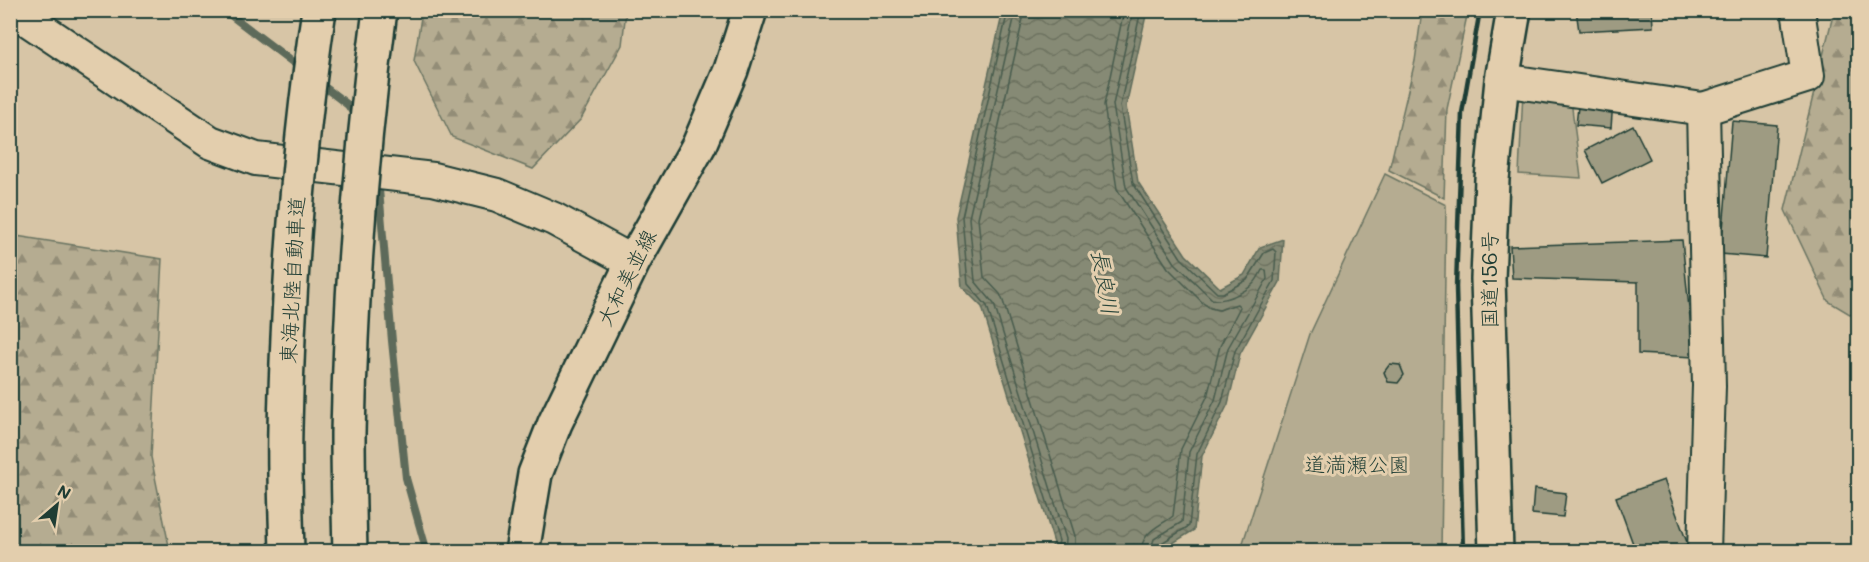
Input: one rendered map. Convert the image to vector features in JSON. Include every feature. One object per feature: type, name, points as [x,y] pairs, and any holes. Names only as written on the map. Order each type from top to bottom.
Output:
[{"type":"main road","name":"東海北陸自動車道","points":[[287,552],[285,430],[292,261],[307,90],[319,10]]},
{"type":"main road","points":[[350,552],[348,434],[354,274],[367,109],[380,10]]},
{"type":"main road","name":"大和美並線","points":[[522,552],[536,474],[555,423],[633,262],[699,145],[731,70],[750,10]]},
{"type":"main road","name":"国道156号","points":[[1496,552],[1488,279],[1492,179],[1502,80],[1514,10]]},
{"type":"street","points":[[13,10],[210,142],[256,159],[433,179],[496,195],[554,219],[633,262]]},
{"type":"street","points":[[1502,80],[1703,109],[1808,76],[1798,10]]},
{"type":"street","points":[[1703,109],[1709,386],[1704,552]]},
{"type":"green space","points":[[422,10],[626,11],[622,45],[581,119],[533,169],[452,137],[414,61]]},
{"type":"green space","points":[[1422,11],[1468,11],[1447,109],[1444,198],[1389,170],[1415,61]]},
{"type":"green space","points":[[1834,11],[1858,11],[1858,319],[1828,301],[1785,210]]},
{"type":"green space","points":[[1523,92],[1570,93],[1581,178],[1519,174]]},
{"type":"green space","name":"道満瀬公園","points":[[1385,174],[1446,205],[1441,551],[1240,552],[1310,334]]},
{"type":"green space","points":[[10,235],[162,259],[151,457],[170,551],[11,551]]},
{"type":"water","name":"長良川","points":[[1003,11],[1147,11],[1126,106],[1138,182],[1186,255],[1220,288],[1244,275],[1260,247],[1283,239],[1280,282],[1240,354],[1228,404],[1202,456],[1194,530],[1160,551],[1049,551],[1054,543],[982,307],[962,287],[956,217]]},
{"type":"building","points":[[1576,10],[1652,10],[1653,27],[1579,31]]},
{"type":"building","points":[[1579,98],[1613,101],[1611,128],[1576,125]]},
{"type":"building","points":[[1732,121],[1777,125],[1766,258],[1721,254]]},
{"type":"building","points":[[1633,125],[1650,159],[1602,183],[1585,150]]},
{"type":"building","points":[[1682,240],[1694,357],[1638,354],[1638,282],[1512,278],[1510,246]]},
{"type":"building","points":[[1390,364],[1400,365],[1404,375],[1398,383],[1388,382],[1384,372]]},
{"type":"building","points":[[1664,480],[1688,545],[1669,552],[1636,552],[1616,497]]},
{"type":"building","points":[[1534,489],[1566,493],[1563,517],[1532,514]]},
{"type":"waterway","points":[[224,10],[303,70]]},
{"type":"waterway","points":[[318,82],[348,105],[358,120]]},
{"type":"waterway","points":[[378,178],[406,478],[427,552]]},
{"type":"railway","points":[[1463,552],[1456,287],[1462,113],[1480,10]]}]
